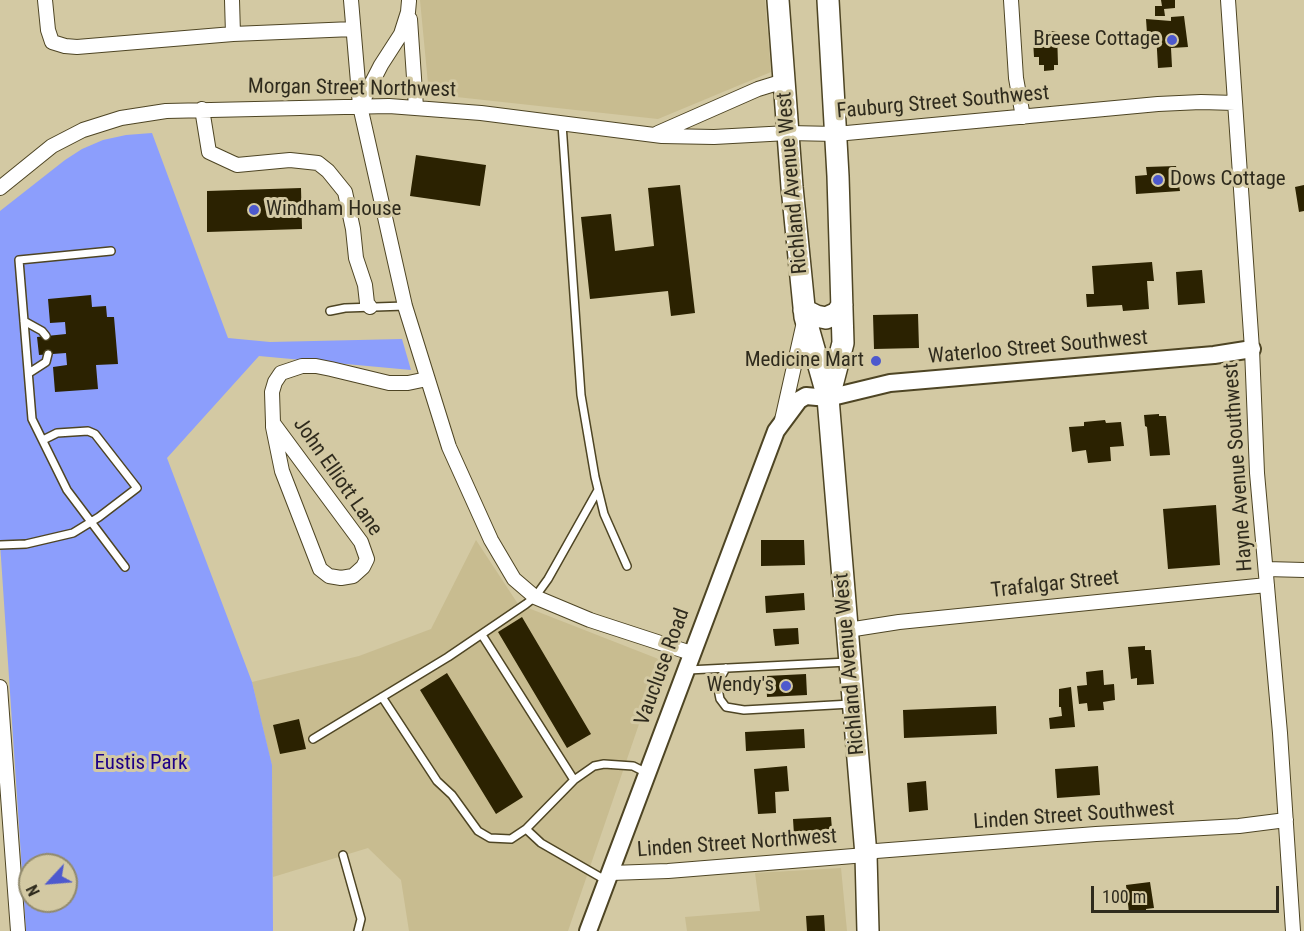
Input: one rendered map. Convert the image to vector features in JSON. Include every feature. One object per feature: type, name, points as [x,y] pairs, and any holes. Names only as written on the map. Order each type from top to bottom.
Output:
[{"type":"main road","name":"Richland Avenue West","points":[[778,0],[805,314],[828,398],[866,855],[868,931]]},
{"type":"main road","name":"Richland Avenue West","points":[[828,0],[836,134],[843,343],[828,398]]},
{"type":"main road","points":[[805,314],[826,318],[837,313],[842,305]]},
{"type":"street","points":[[45,0],[48,30],[52,42],[64,46],[77,47],[233,34],[353,28]]},
{"type":"street","points":[[232,0],[233,34]]},
{"type":"street","points":[[351,0],[360,106],[405,306],[449,447],[491,540],[514,579],[535,597],[590,620],[691,653]]},
{"type":"street","points":[[360,106],[406,24],[409,0]]},
{"type":"street","points":[[409,0],[416,107]]},
{"type":"street","points":[[1011,0],[1016,78],[1023,117]]},
{"type":"street","name":"Hayne Avenue Southwest","points":[[1228,0],[1252,349],[1257,473],[1293,931]]},
{"type":"street","points":[[655,135],[758,89],[784,81]]},
{"type":"street","name":"Fauburg Street Southwest","points":[[655,135],[714,137],[788,133],[836,134],[1158,104],[1235,103]]},
{"type":"street","name":"Morgan Street Northwest","points":[[0,188],[52,146],[83,130],[121,118],[143,114],[202,109],[416,107],[655,135]]},
{"type":"street","points":[[202,109],[209,152],[237,165],[290,160],[318,163],[328,171],[345,192],[353,229],[356,258],[370,307]]},
{"type":"street","points":[[782,420],[805,314]]},
{"type":"street","name":"Waterloo Street Southwest","points":[[782,420],[799,400],[806,396],[828,398],[890,383],[1214,355],[1252,349]]},
{"type":"street","name":"John Elliott Lane","points":[[273,423],[361,542],[367,559],[363,567],[353,576],[340,578],[329,576],[320,569],[282,471],[273,423],[272,392],[275,382],[282,373],[291,369],[316,366],[389,383],[408,383],[427,379]]},
{"type":"street","name":"Vaucluse Road","points":[[588,931],[691,653],[782,420]]},
{"type":"street","points":[[1266,569],[1304,570]]},
{"type":"street","name":"Trafalgar Street","points":[[848,630],[899,622],[1267,585]]},
{"type":"street","points":[[0,687],[3,782],[18,931]]},
{"type":"street","name":"Linden Street Southwest","points":[[866,855],[876,851],[1096,834],[1239,826],[1286,820]]},
{"type":"street","name":"Linden Street Northwest","points":[[609,877],[866,855]]},
{"type":"street","points":[[1291,901],[1304,917]]},
{"type":"lane","points":[[562,124],[582,395],[604,514],[627,566]]},
{"type":"lane","points":[[111,252],[19,260],[32,419],[67,490],[125,567]]},
{"type":"lane","points":[[330,311],[405,306]]},
{"type":"lane","points":[[24,321],[42,331],[46,336]]},
{"type":"lane","points":[[28,373],[46,362],[48,354]]},
{"type":"lane","points":[[0,546],[26,544],[73,533],[137,488],[95,434],[88,431],[57,433],[43,440]]},
{"type":"lane","points":[[313,739],[482,635],[535,597],[549,579],[598,490]]},
{"type":"lane","points":[[482,635],[574,780]]},
{"type":"lane","points":[[685,670],[850,662]]},
{"type":"lane","points":[[726,668],[717,684],[720,699],[726,708],[744,710],[853,704]]},
{"type":"lane","points":[[382,697],[437,781],[452,795],[478,831],[490,838],[511,839],[526,829],[574,780],[594,766],[604,764],[633,766],[648,773]]},
{"type":"lane","points":[[526,829],[541,843],[609,877]]},
{"type":"lane","points":[[343,855],[360,920],[358,931]]},
{"type":"shaded area","points":[[420,0],[765,0],[771,72],[658,119],[429,94]]},
{"type":"shaded area","points":[[476,540],[518,604],[661,660],[568,931],[409,931],[401,880],[368,848],[273,877],[272,766],[252,682],[359,656],[431,629]]},
{"type":"shaded area","points":[[841,868],[847,931],[687,931],[685,917],[760,911],[755,873]]},
{"type":"green space","name":"Eustis Park","points":[[152,133],[228,338],[270,342],[402,339],[411,370],[259,356],[167,458],[252,682],[272,765],[273,931],[26,931],[25,913],[78,913],[78,853],[21,853],[0,543],[0,211],[65,160],[82,149],[103,140]]},
{"type":"building","points":[[1161,0],[1175,0],[1175,8],[1164,9],[1165,16],[1155,16],[1155,6],[1162,6]]},
{"type":"building","name":"Breese Cottage","points":[[1184,16],[1188,47],[1171,48],[1172,67],[1158,68],[1156,32],[1147,33],[1146,19],[1171,21],[1171,17]]},
{"type":"building","points":[[1038,31],[1057,31],[1058,65],[1054,65],[1054,70],[1044,71],[1044,65],[1039,65],[1039,57],[1034,57],[1033,40],[1038,39]]},
{"type":"building","points":[[416,155],[486,165],[480,206],[410,196]]},
{"type":"building","name":"Dows Cottage","points":[[1176,166],[1177,171],[1181,170],[1180,191],[1136,194],[1135,176],[1147,175],[1146,167]]},
{"type":"building","points":[[680,185],[695,313],[671,316],[668,291],[590,299],[581,217],[611,214],[615,251],[654,246],[648,188]]},
{"type":"building","points":[[1304,185],[1304,211],[1299,212],[1295,187]]},
{"type":"building","name":"Windham House","points":[[301,188],[302,229],[207,232],[207,191]]},
{"type":"building","points":[[1152,262],[1154,281],[1147,281],[1149,309],[1123,311],[1122,305],[1087,307],[1086,294],[1094,294],[1092,266]]},
{"type":"building","points":[[1202,270],[1205,303],[1178,305],[1176,272]]},
{"type":"building","points":[[91,295],[92,307],[106,306],[107,317],[114,317],[118,364],[96,365],[98,389],[55,392],[53,367],[67,365],[66,353],[39,355],[37,337],[66,334],[65,322],[50,323],[48,299]]},
{"type":"building","points":[[918,314],[919,348],[874,349],[873,315]]},
{"type":"building","points":[[1159,414],[1159,416],[1166,416],[1170,455],[1150,456],[1144,415]]},
{"type":"building","points":[[1105,420],[1106,423],[1121,422],[1124,446],[1110,447],[1111,461],[1088,463],[1086,450],[1072,452],[1069,427],[1084,426],[1084,422]]},
{"type":"building","points":[[1216,505],[1220,565],[1168,569],[1163,509]]},
{"type":"building","points":[[761,540],[804,540],[805,565],[761,566]]},
{"type":"building","points":[[804,593],[805,610],[766,613],[765,596]]},
{"type":"building","points":[[522,617],[591,734],[567,748],[498,632]]},
{"type":"building","points":[[798,628],[799,644],[775,646],[773,629]]},
{"type":"building","points":[[1145,646],[1145,650],[1151,650],[1154,684],[1137,685],[1137,678],[1131,679],[1128,647]]},
{"type":"building","points":[[1103,670],[1104,685],[1114,684],[1115,700],[1103,702],[1104,710],[1088,711],[1087,703],[1079,704],[1077,686],[1087,685],[1086,672]]},
{"type":"building","points":[[447,673],[523,797],[496,814],[420,690]]},
{"type":"building","name":"Wendy's","points":[[806,674],[807,695],[767,697],[766,676]]},
{"type":"building","points":[[1071,687],[1075,727],[1050,729],[1049,718],[1062,716],[1061,707],[1059,707],[1059,689]]},
{"type":"building","points":[[996,706],[997,734],[904,738],[903,710]]},
{"type":"building","points":[[299,719],[306,749],[280,754],[273,725]]},
{"type":"building","points":[[804,729],[805,748],[746,751],[745,732]]},
{"type":"building","points":[[787,766],[789,791],[775,792],[776,813],[758,814],[754,769]]},
{"type":"building","points":[[1098,766],[1100,795],[1057,798],[1055,769]]},
{"type":"building","points":[[926,781],[928,810],[909,812],[907,783]]},
{"type":"building","points":[[831,817],[833,842],[807,844],[807,834],[794,835],[793,819]]},
{"type":"building","points":[[1150,882],[1154,908],[1129,913],[1126,885]]},
{"type":"building","points":[[824,915],[825,931],[807,931],[806,916]]},
{"type":"place","name":"Breese Cottage","points":[[1172,40]]},
{"type":"place","name":"Dows Cottage","points":[[1158,180]]},
{"type":"place","name":"Windham House","points":[[254,210]]},
{"type":"place","name":"Medicine Mart","points":[[876,361]]},
{"type":"place","name":"Wendy's","points":[[786,686]]}]
